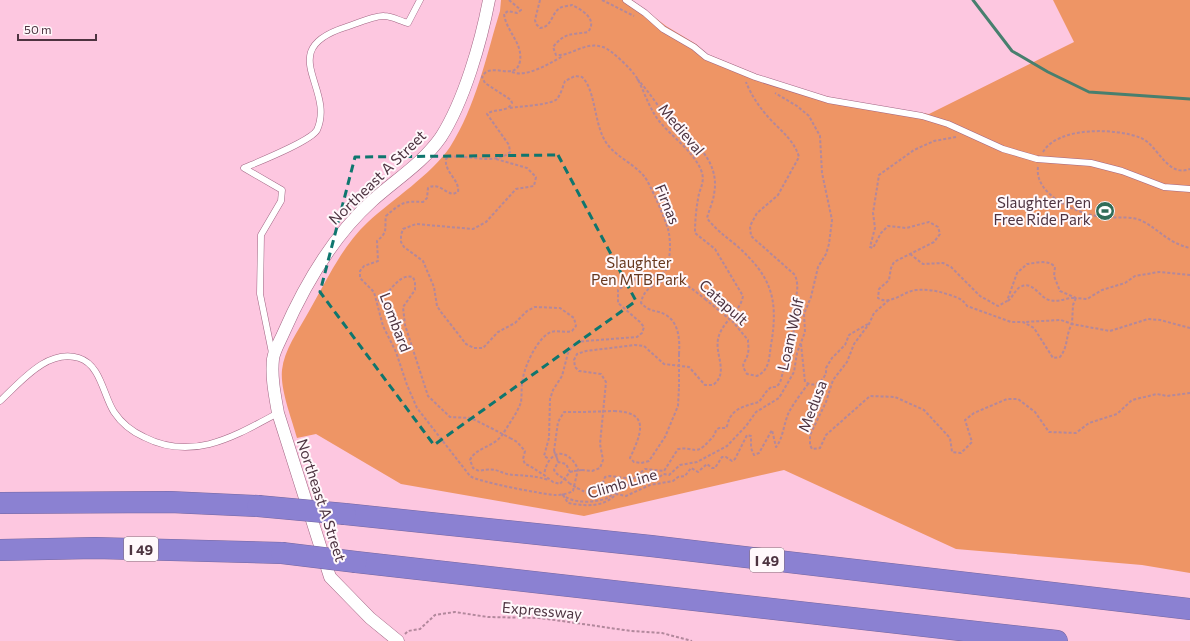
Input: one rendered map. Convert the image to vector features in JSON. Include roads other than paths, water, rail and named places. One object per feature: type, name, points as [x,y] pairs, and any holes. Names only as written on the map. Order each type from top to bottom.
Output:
[{"type":"highway","name":"I 49","points":[[0,503],[170,502],[258,506],[643,545],[1190,609]]},
{"type":"highway","name":"I 49","points":[[0,550],[95,548],[282,554],[1057,641]]},
{"type":"street","name":"Northeast A Street","points":[[400,639],[370,618],[330,577],[278,413],[274,391],[273,358],[291,316],[343,230],[372,201],[417,164],[440,137],[458,102],[470,69],[481,37],[489,0]]},
{"type":"lane","points":[[273,358],[260,294],[261,235],[281,201],[282,190],[244,168],[294,146],[316,132],[322,114],[309,63],[316,43],[329,32],[383,16],[408,23],[420,0]]},
{"type":"lane","points":[[626,0],[664,29],[694,47],[706,57],[742,73],[828,100],[922,116],[948,124],[1002,149],[1040,160],[1091,163],[1122,171],[1164,187],[1190,189]]},
{"type":"lane","points":[[0,401],[42,364],[59,357],[78,358],[89,363],[95,371],[114,412],[132,431],[156,444],[183,449],[212,445],[245,431],[278,413]]},
{"type":"waterway","points":[[973,0],[1012,51],[1048,72],[1089,92],[1190,99]]},
{"type":"place","name":"Slaughter Pen Free Ride Park","points":[[1105,211]]},
{"type":"park label","name":"Slaughter Pen MTB Park","points":[[639,270]]}]
